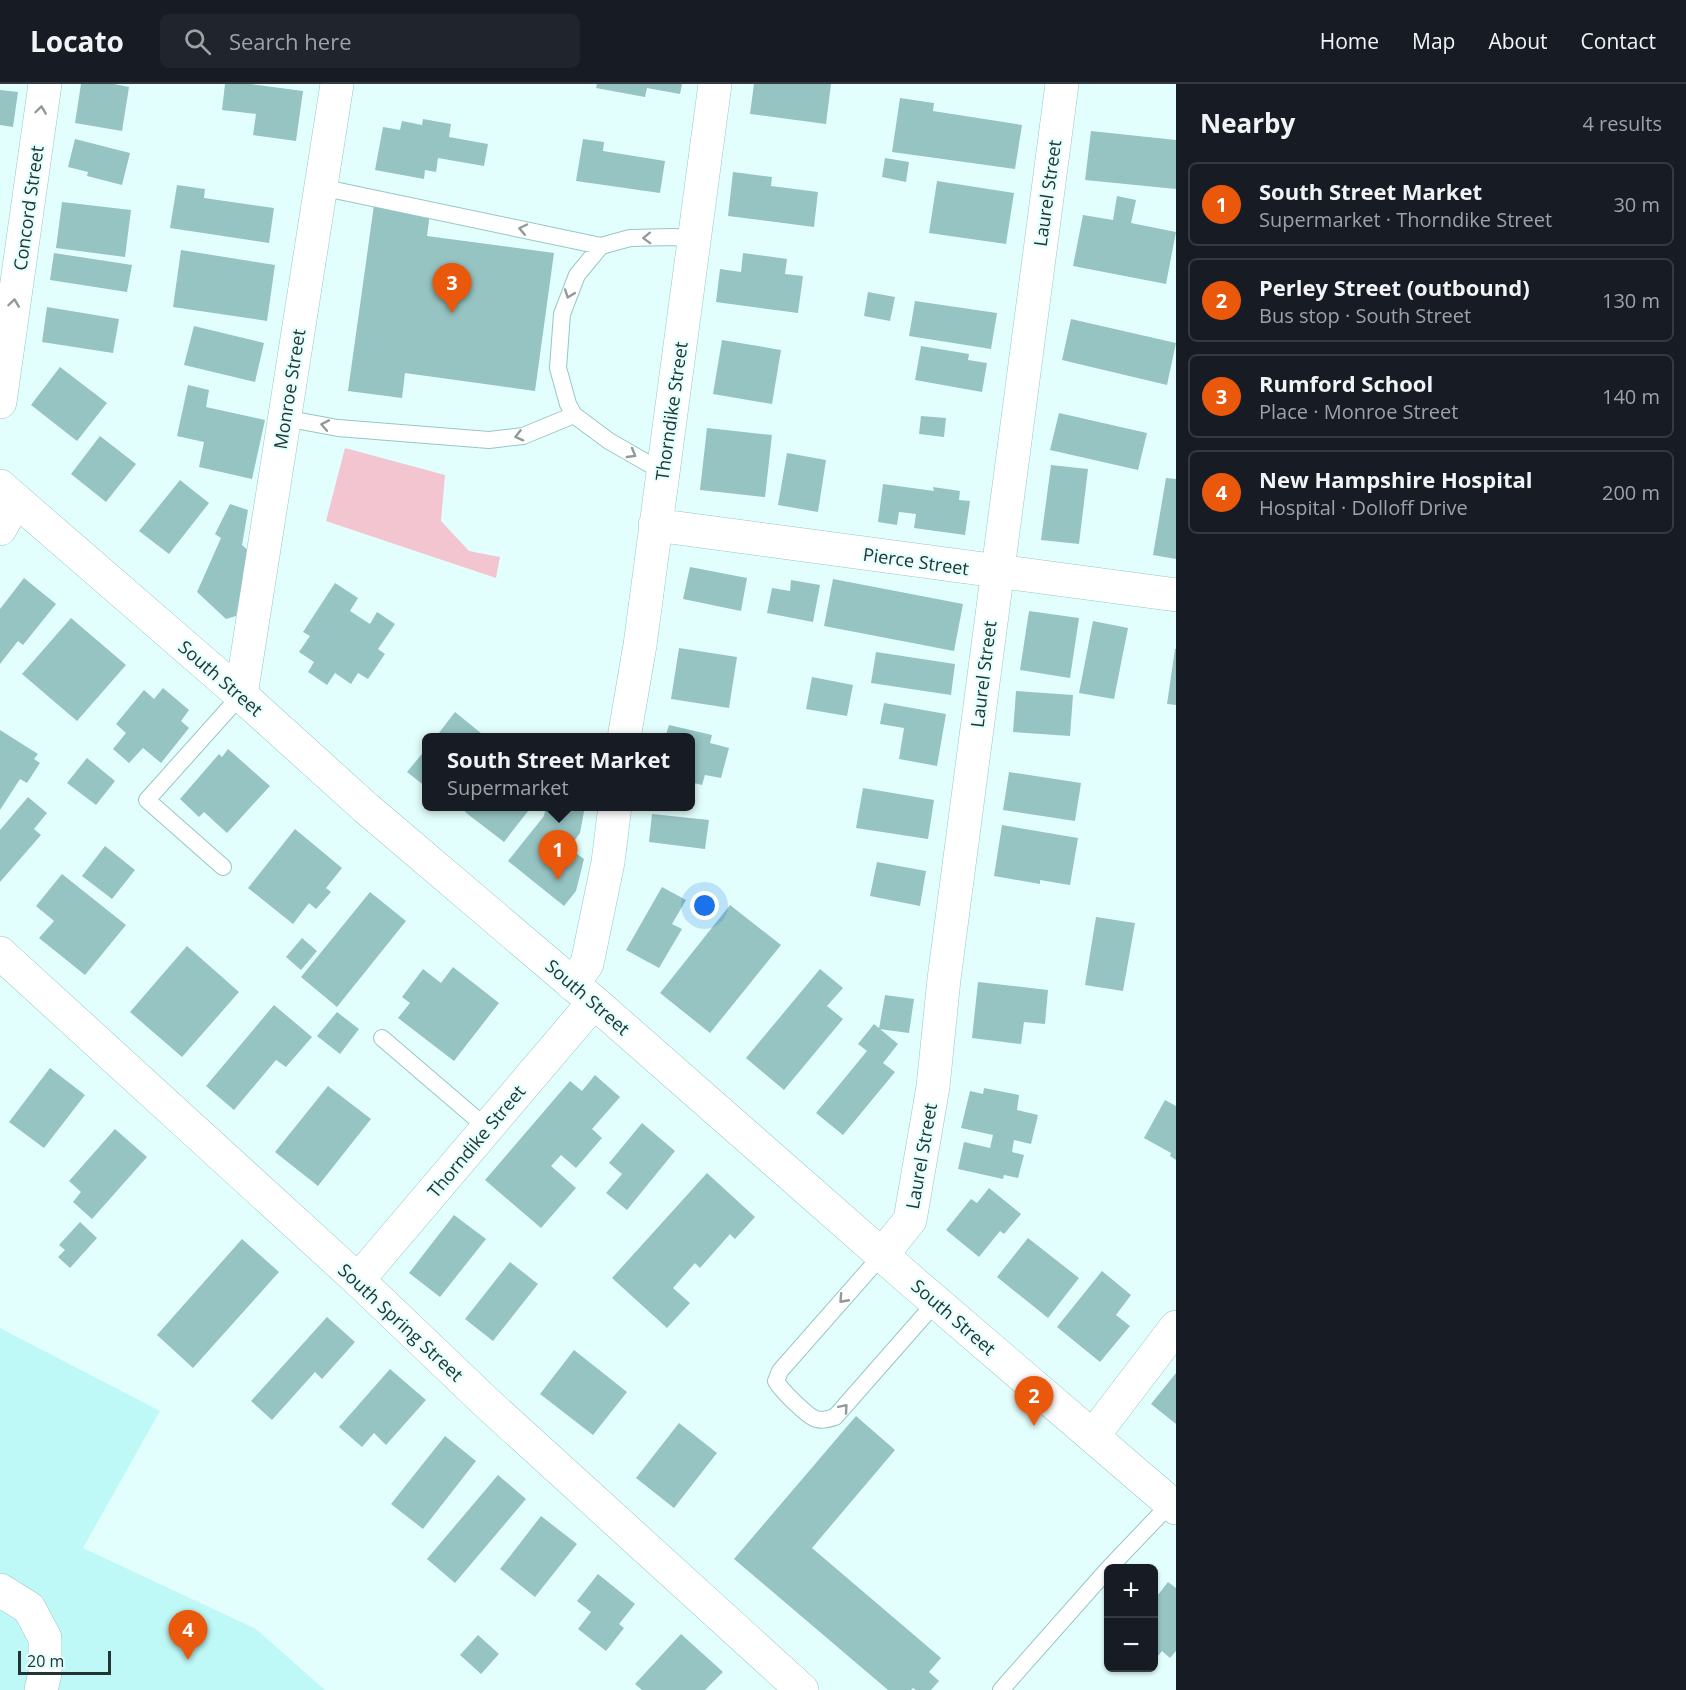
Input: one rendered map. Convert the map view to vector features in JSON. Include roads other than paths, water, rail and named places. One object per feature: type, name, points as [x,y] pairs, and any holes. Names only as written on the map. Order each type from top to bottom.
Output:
[{"type":"street","name":"Concord Street","points":[[0,402],[45,84]]},
{"type":"street","name":"Monroe Street","points":[[241,695],[337,84]]},
{"type":"street","name":"Thorndike Street","points":[[625,733],[640,645],[715,84]]},
{"type":"street","name":"Laurel Street","points":[[882,1255],[910,1220],[933,1087],[944,979],[1062,84]]},
{"type":"street","name":"South Street","points":[[8,493],[241,695],[366,808],[583,993],[1173,1506]]},
{"type":"street","points":[[0,529],[8,493]]},
{"type":"street","name":"Pierce Street","points":[[655,525],[1176,595]]},
{"type":"street","name":"Thorndike Street","points":[[358,1280],[487,1128],[583,993],[608,862],[614,811]]},
{"type":"street","name":"South Spring Street","points":[[0,953],[358,1280],[489,1405],[802,1690]]},
{"type":"street","points":[[1092,1436],[1176,1327]]},
{"type":"street","points":[[0,1590],[29,1608],[45,1638],[45,1673],[41,1690]]},
{"type":"lane","points":[[320,187],[601,246],[630,238],[694,238]]},
{"type":"lane","points":[[601,246],[577,275],[562,314],[558,368],[568,404],[574,416],[609,441],[663,472]]},
{"type":"lane","points":[[284,418],[338,428],[489,440],[523,436],[574,416]]},
{"type":"lane","points":[[223,867],[147,800],[241,695]]},
{"type":"lane","points":[[382,1038],[487,1128]]},
{"type":"lane","points":[[882,1255],[780,1371],[777,1381],[780,1388],[814,1419],[826,1420],[835,1417],[936,1302]]},
{"type":"lane","points":[[1114,1564],[1173,1506]]},
{"type":"lane","points":[[1001,1690],[1104,1575]]},
{"type":"place","name":"Rumford School","points":[[452,313]]},
{"type":"place","name":"South Street Market","points":[[558,880]]},
{"type":"place","name":"Perley Street (outbound)","points":[[1034,1426]]},
{"type":"place","name":"New Hampshire Hospital","points":[[188,1660]]}]
